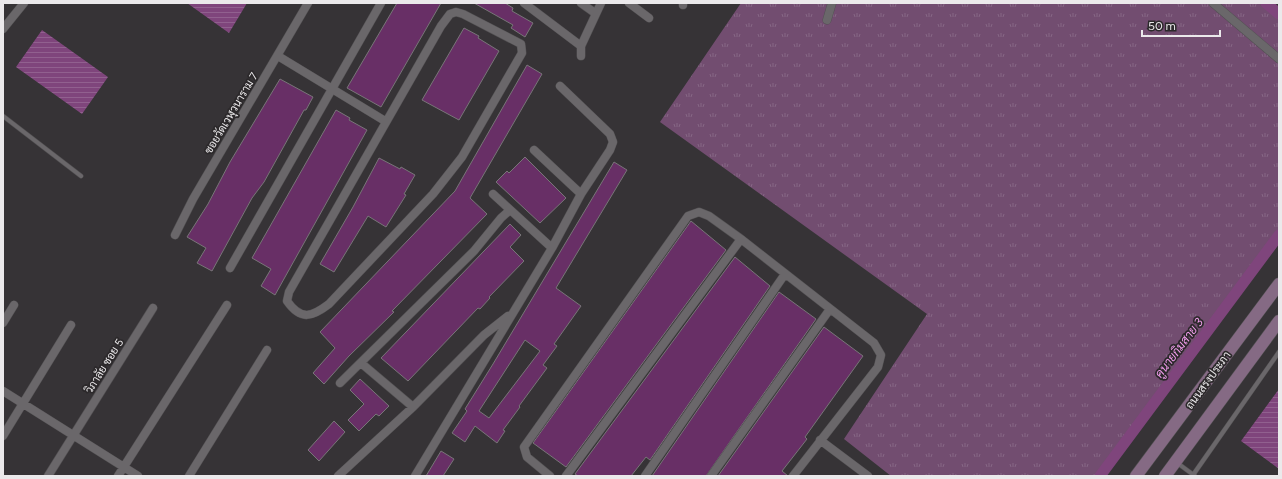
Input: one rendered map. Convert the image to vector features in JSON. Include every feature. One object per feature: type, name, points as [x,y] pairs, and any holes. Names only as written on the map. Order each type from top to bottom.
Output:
[{"type":"main road","name":"ถนนสรงประภา","points":[[1136,476],[1279,284]]},
{"type":"main road","name":"ถนนสรงประภา","points":[[1165,476],[1279,320]]},
{"type":"main road","points":[[1158,448],[1175,461]]},
{"type":"street","points":[[3,29],[24,3]]},
{"type":"street","name":"ซอยวัดเวฬุวนาราม 7","points":[[175,235],[193,199],[308,3]]},
{"type":"street","points":[[230,268],[381,3]]},
{"type":"street","points":[[524,3],[582,46]]},
{"type":"street","points":[[581,3],[595,13]]},
{"type":"street","points":[[581,56],[582,46],[595,13],[601,3]]},
{"type":"street","points":[[630,3],[649,18]]},
{"type":"street","points":[[828,20],[832,3]]},
{"type":"street","points":[[1213,3],[1279,59]]},
{"type":"street","points":[[456,12],[463,14],[521,44],[522,53],[462,157],[450,173],[433,194],[329,304],[316,314],[307,316],[292,308],[287,301],[289,292],[385,121],[441,26],[450,14],[456,12]]},
{"type":"street","points":[[278,56],[385,121]]},
{"type":"street","points":[[415,476],[552,248],[581,194],[610,150],[612,142],[610,134],[560,86]]},
{"type":"street","points":[[534,150],[581,194]]},
{"type":"street","points":[[494,194],[552,248]]},
{"type":"street","points":[[340,383],[474,251],[501,218],[510,210]]},
{"type":"street","points":[[550,476],[527,457],[524,447],[688,216],[699,212],[709,216],[741,239],[874,343],[881,356],[878,367],[793,476]]},
{"type":"street","points":[[566,476],[741,239]]},
{"type":"street","points":[[645,476],[786,274]]},
{"type":"street","points":[[3,323],[14,305]]},
{"type":"street","points":[[118,476],[227,305]]},
{"type":"street","name":"วิภาลัย ซอย 5","points":[[48,476],[153,308]]},
{"type":"street","points":[[711,476],[830,309]]},
{"type":"street","points":[[338,476],[413,407],[484,335],[513,311]]},
{"type":"street","points":[[3,436],[71,325]]},
{"type":"street","points":[[188,476],[268,350]]},
{"type":"street","points":[[361,363],[413,407]]},
{"type":"street","points":[[3,391],[138,476]]},
{"type":"street","points":[[820,440],[865,475]]},
{"type":"lane","points":[[3,116],[81,176]]},
{"type":"lane","points":[[1175,461],[1194,475],[1279,352]]},
{"type":"green space","points":[[741,3],[1261,3],[1279,18],[1279,235],[1100,476],[891,476],[844,439],[927,314],[660,122]]},
{"type":"shaded area","points":[[187,3],[247,3],[229,33]]},
{"type":"shaded area","points":[[42,30],[108,77],[82,114],[16,67]]},
{"type":"shaded area","points":[[1279,389],[1279,469],[1241,441]]},
{"type":"building","points":[[397,3],[441,3],[381,107],[347,88]]},
{"type":"building","points":[[474,3],[505,3],[513,8],[512,11],[533,23],[525,37],[511,28],[513,25]]},
{"type":"building","points":[[464,28],[479,36],[478,38],[499,51],[459,120],[422,100]]},
{"type":"building","points":[[527,65],[542,74],[470,198],[487,214],[392,311],[394,312],[349,356],[324,384],[313,373],[335,348],[320,332],[455,191]]},
{"type":"building","points":[[280,79],[313,97],[306,110],[304,110],[264,182],[252,198],[212,271],[197,263],[206,248],[187,237],[208,204],[230,162]]},
{"type":"building","points":[[336,110],[350,118],[349,120],[367,130],[275,295],[261,286],[271,269],[252,258]]},
{"type":"building","points":[[525,157],[566,198],[540,223],[496,182],[507,171],[509,173]]},
{"type":"building","points":[[379,158],[400,169],[401,167],[415,175],[404,194],[406,195],[386,227],[368,216],[334,272],[320,264]]},
{"type":"building","points":[[614,162],[627,170],[556,288],[581,306],[554,344],[557,346],[543,365],[547,368],[503,430],[505,431],[497,443],[475,426],[465,442],[452,433],[467,411],[465,409]],"holes":[[[525,340],[540,351],[489,418],[479,411]]]},
{"type":"building","points":[[691,221],[726,250],[566,467],[533,443]]},
{"type":"building","points":[[510,224],[521,235],[510,247],[524,261],[489,297],[490,298],[480,309],[478,308],[408,381],[381,358]]},
{"type":"building","points":[[735,257],[770,286],[650,460],[646,457],[631,476],[578,476],[575,474]]},
{"type":"building","points":[[779,292],[816,319],[706,476],[652,476]]},
{"type":"building","points":[[824,327],[863,356],[805,437],[807,439],[782,471],[788,476],[718,476]]},
{"type":"building","points":[[360,379],[389,406],[379,416],[376,414],[359,431],[348,420],[364,404],[350,390]]},
{"type":"building","points":[[334,421],[345,432],[319,461],[308,450]]},
{"type":"building","points":[[441,451],[454,459],[443,476],[426,476]]},
{"type":"waterway","points":[[1266,3],[1279,14]]},
{"type":"waterway","name":"คูนายกิมสาย 3","points":[[1100,476],[1279,235]]}]
